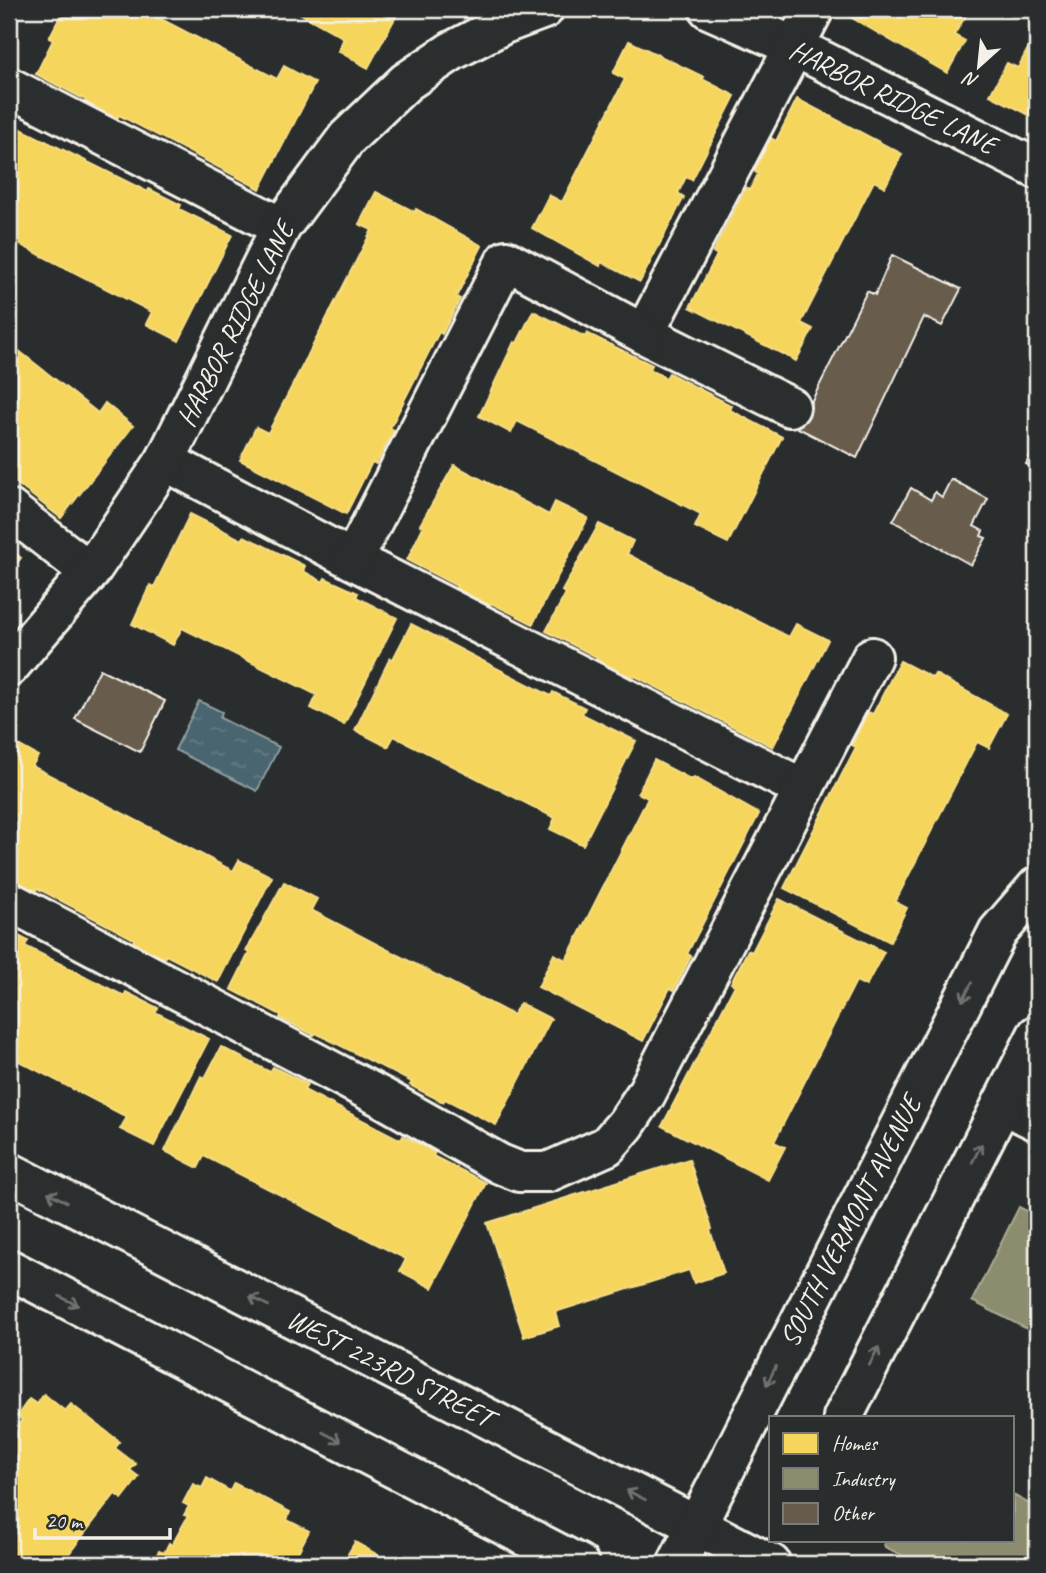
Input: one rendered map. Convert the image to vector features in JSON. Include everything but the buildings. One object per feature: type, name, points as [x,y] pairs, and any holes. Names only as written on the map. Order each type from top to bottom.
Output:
[{"type":"main road","name":"HARBOR RIDGE LANE","points":[[9,667],[90,572],[166,461],[281,226],[347,138],[406,82],[453,51],[498,16],[544,9]]},
{"type":"main road","name":"HARBOR RIDGE LANE","points":[[709,9],[793,46],[1037,169]]},
{"type":"main road","points":[[644,334],[814,9]]},
{"type":"main road","points":[[9,87],[281,226]]},
{"type":"main road","points":[[354,560],[506,260],[644,334],[790,407]]},
{"type":"main road","points":[[166,461],[804,789]]},
{"type":"main road","points":[[9,509],[90,572]]},
{"type":"main road","points":[[9,901],[383,1098],[499,1164],[520,1172],[548,1172],[607,1146],[626,1124],[667,1055],[872,657]]},
{"type":"main road","name":"SOUTH VERMONT AVENUE","points":[[677,1564],[998,932],[1037,887]]},
{"type":"main road","points":[[844,1416],[1037,1035]]},
{"type":"main road","points":[[1002,1104],[1037,1121]]},
{"type":"main road","name":"WEST 223RD STREET","points":[[9,1172],[770,1564]]},
{"type":"main road","points":[[9,1269],[579,1564]]},
{"type":"main road","points":[[770,1564],[781,1542]]},
{"type":"water","points":[[199,701],[222,712],[220,718],[279,747],[257,791],[175,750]]}]
